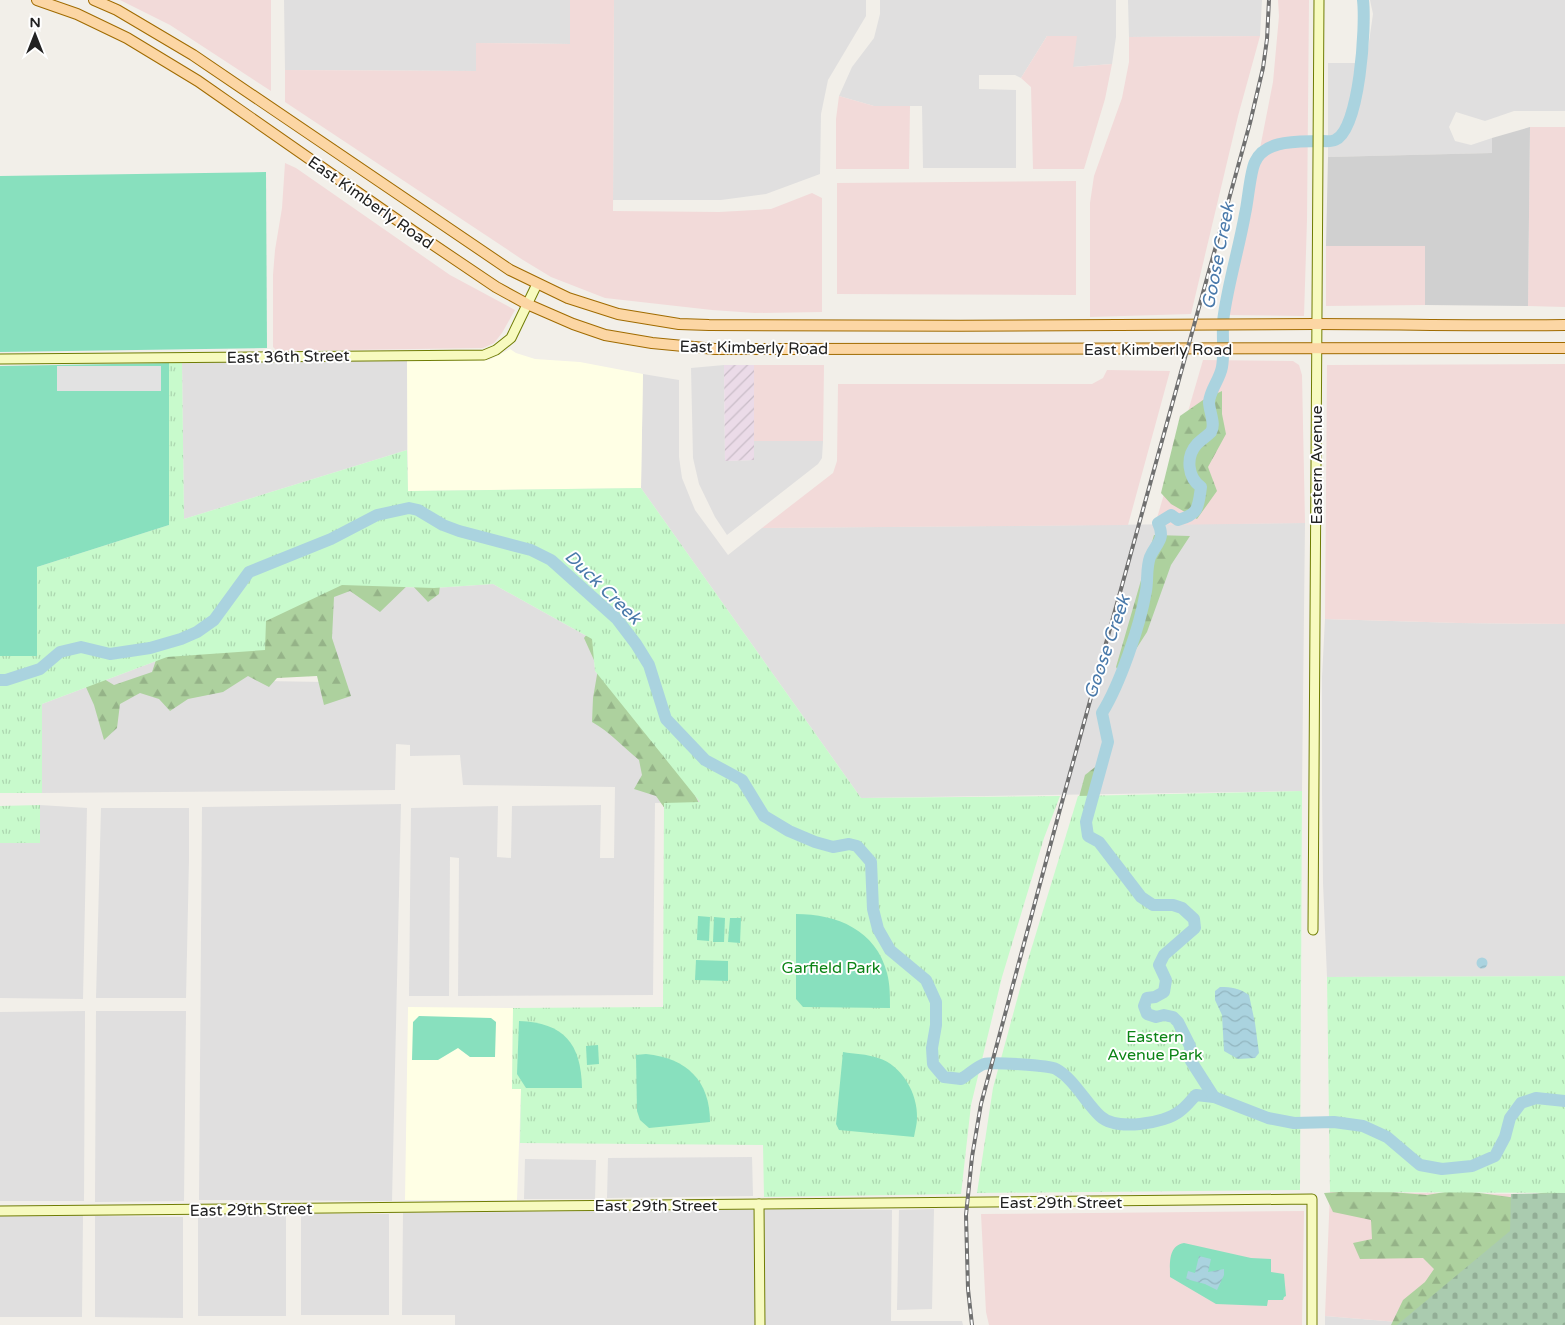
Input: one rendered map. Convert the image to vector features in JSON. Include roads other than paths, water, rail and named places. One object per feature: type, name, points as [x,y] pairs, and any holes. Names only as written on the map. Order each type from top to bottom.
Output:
[{"type":"main road","name":"East Kimberly Road","points":[[38,0],[77,14],[127,38],[198,81],[428,242],[496,287],[527,304],[573,324],[605,335],[684,347],[820,349],[1565,348]]},
{"type":"main road","name":"East Kimberly Road","points":[[94,0],[118,10],[193,55],[510,270],[568,298],[618,314],[679,324],[821,326],[1565,325]]},
{"type":"street","name":"Eastern Avenue","points":[[1313,930],[1319,0]]},
{"type":"street","name":"East 36th Street","points":[[0,359],[484,355],[496,350],[511,338],[537,284]]},
{"type":"street","name":"East 29th Street","points":[[0,1211],[1312,1200],[1312,1325]]},
{"type":"street","points":[[759,1204],[760,1325]]},
{"type":"water","points":[[1482,957],[1488,963],[1482,969],[1476,963]]},
{"type":"water","points":[[1220,987],[1235,988],[1249,995],[1259,1053],[1255,1058],[1238,1059],[1224,1051],[1222,1015],[1215,1000],[1215,991]]},
{"type":"water","points":[[1199,1256],[1211,1259],[1208,1272],[1224,1269],[1224,1275],[1217,1290],[1205,1284],[1186,1279],[1188,1271],[1195,1273]]},
{"type":"waterway","name":"Goose Creek","points":[[1214,1097],[1191,1061],[1190,1046],[1178,1022],[1173,1017],[1164,1015],[1156,1017],[1147,1014],[1144,1006],[1147,998],[1155,997],[1164,992],[1166,980],[1159,965],[1164,955],[1195,928],[1194,919],[1182,908],[1173,905],[1153,905],[1141,897],[1099,842],[1088,836],[1086,822],[1108,742],[1102,713],[1116,687],[1139,621],[1146,591],[1150,557],[1161,538],[1158,523],[1171,515],[1178,520],[1185,518],[1194,512],[1198,505],[1201,487],[1193,478],[1190,461],[1193,449],[1212,429],[1213,421],[1209,402],[1222,367],[1224,314],[1243,227],[1253,167],[1266,149],[1283,143],[1332,141],[1344,132],[1356,98],[1360,76],[1364,13],[1363,0]]},
{"type":"waterway","name":"Duck Creek","points":[[0,680],[6,680],[40,669],[60,652],[81,647],[110,654],[150,648],[181,639],[197,632],[214,620],[249,572],[331,539],[377,515],[409,508],[418,510],[443,525],[531,550],[551,560],[617,619],[636,644],[649,665],[666,719],[705,760],[742,780],[764,816],[789,831],[815,842],[833,847],[849,844],[857,846],[871,862],[873,909],[878,929],[890,950],[926,980],[936,1002],[936,1025],[932,1048],[933,1064],[944,1077],[961,1079],[981,1065],[989,1063],[1020,1064],[1056,1069],[1074,1084],[1100,1116],[1107,1121],[1128,1124],[1152,1122],[1173,1116],[1184,1108],[1196,1095],[1214,1097],[1268,1118],[1294,1123],[1334,1122],[1363,1126],[1387,1137],[1420,1165],[1442,1169],[1472,1166],[1495,1156],[1505,1137],[1510,1118],[1521,1103],[1536,1098],[1565,1101]]},
{"type":"railway","points":[[972,1325],[968,1289],[966,1215],[972,1157],[981,1104],[1059,813],[1250,123],[1263,68],[1269,0]]},
{"type":"park label","name":"Garfield Park","points":[[831,967]]},
{"type":"park label","name":"Eastern Avenue Park","points":[[1155,1045]]}]
